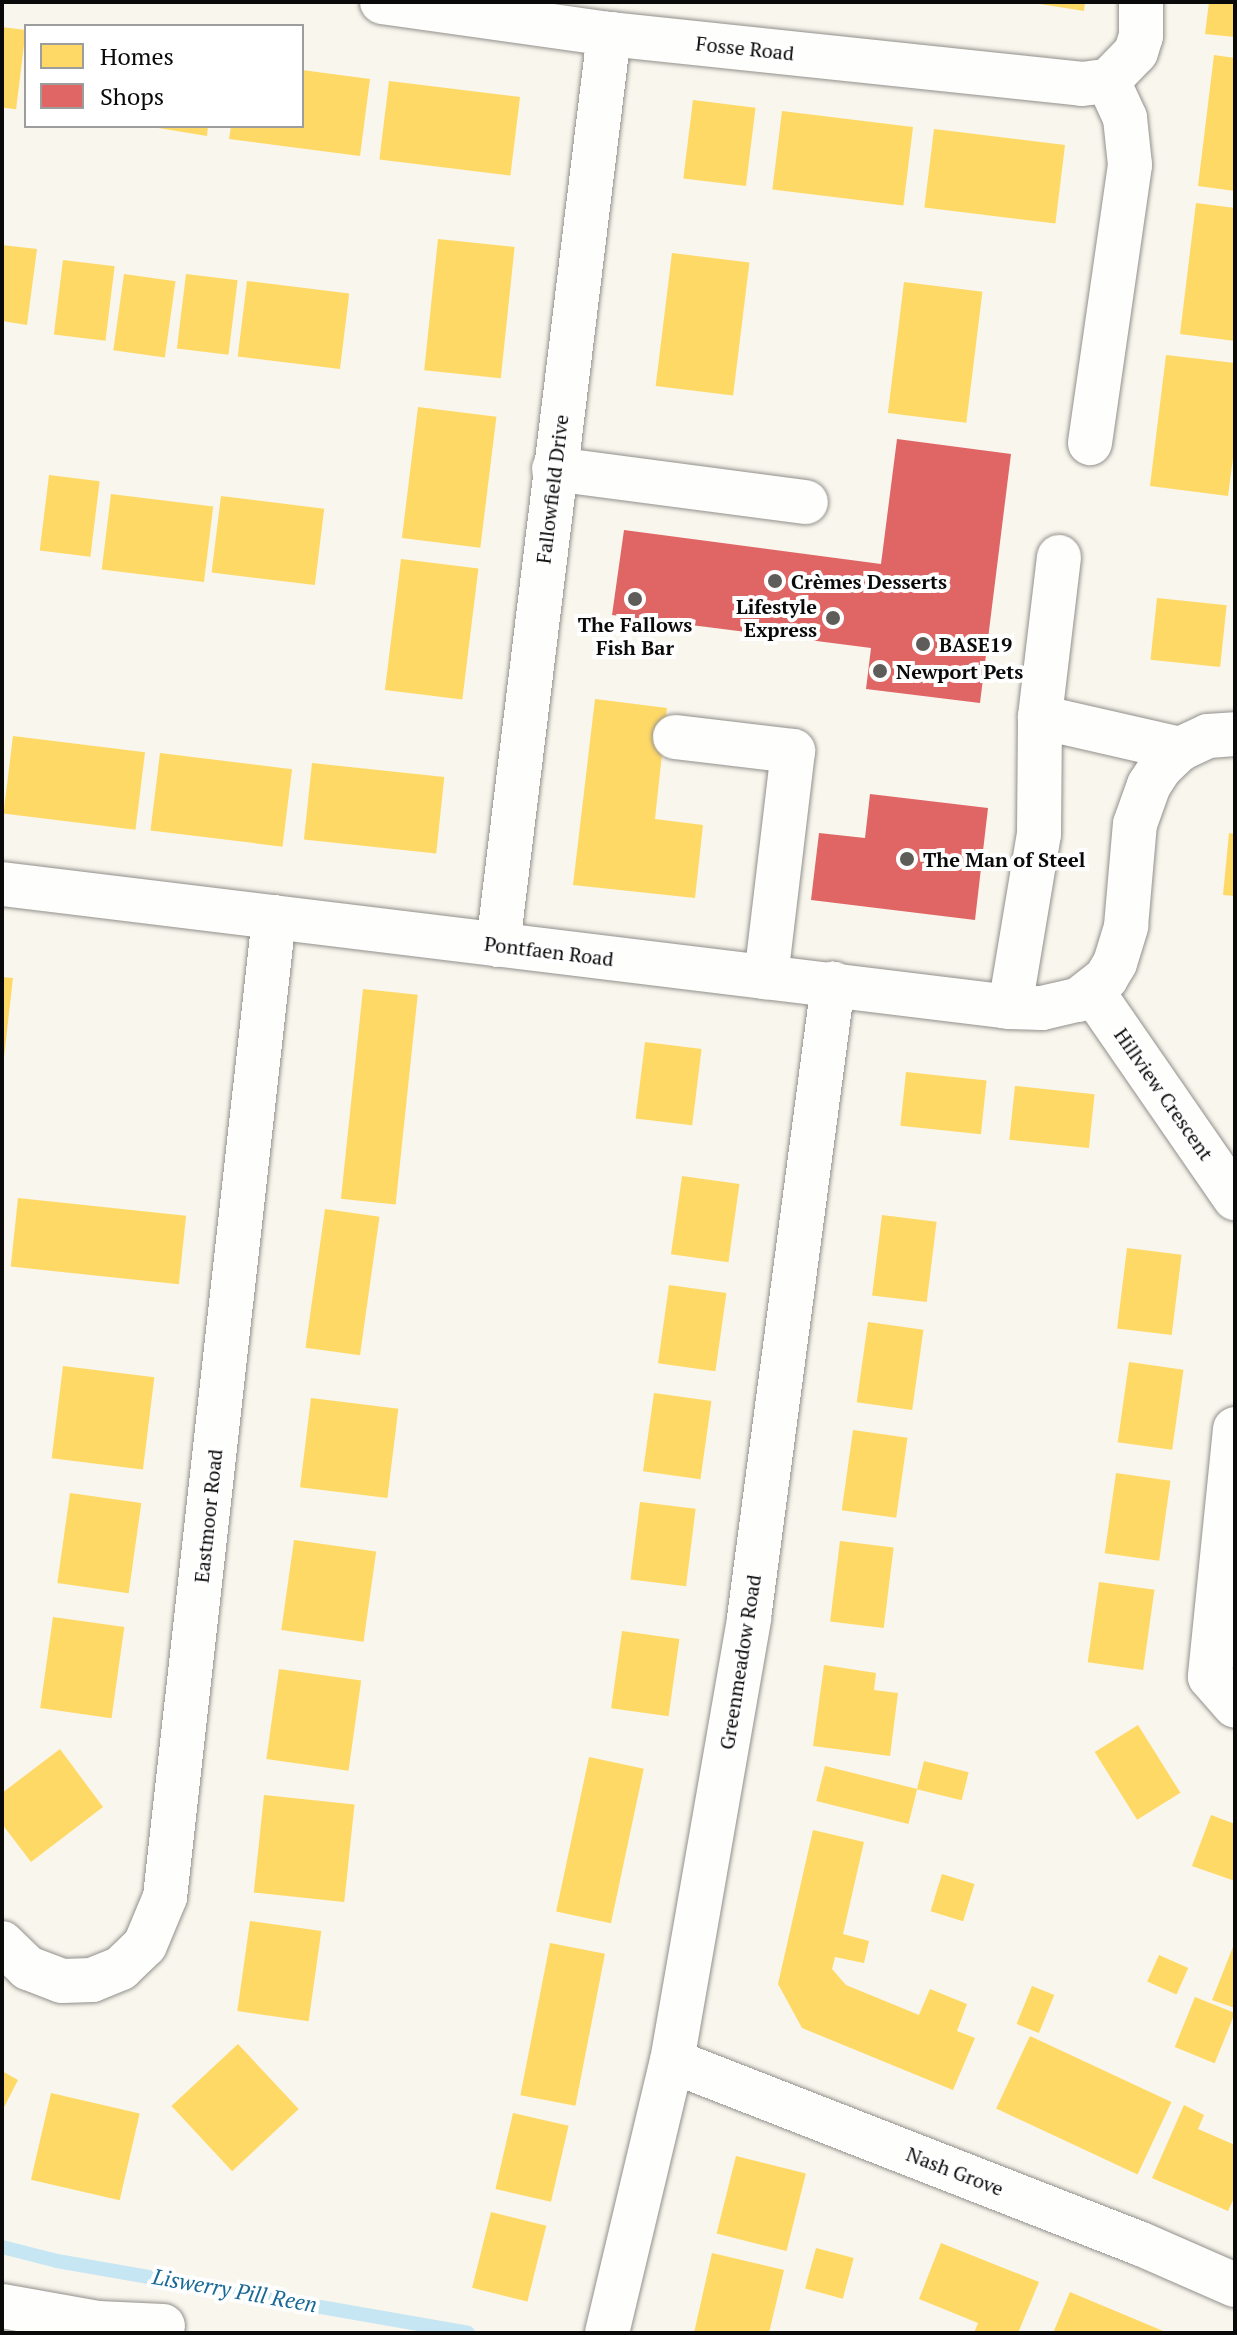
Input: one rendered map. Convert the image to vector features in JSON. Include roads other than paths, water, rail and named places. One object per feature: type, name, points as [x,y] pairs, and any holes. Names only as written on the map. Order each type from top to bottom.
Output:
[{"type":"street","name":"Fosse Road","points":[[382,2],[609,34],[1082,84],[1108,81]]},
{"type":"street","points":[[1090,443],[1130,165],[1125,118],[1108,81],[1136,52],[1141,36],[1141,2]]},
{"type":"street","name":"Fallowfield Drive","points":[[498,945],[609,34]]},
{"type":"street","points":[[554,469],[806,502]]},
{"type":"street","points":[[1010,1007],[1039,834],[1040,717],[1059,557]]},
{"type":"street","points":[[1040,717],[1180,749]]},
{"type":"street","points":[[1092,991],[1115,963],[1126,926],[1132,844],[1140,804],[1160,768],[1180,749],[1208,736],[1235,734]]},
{"type":"street","points":[[675,737],[793,751],[766,977]]},
{"type":"street","name":"Pontfaen Road","points":[[2,884],[1010,1007],[1059,1006],[1092,991]]},
{"type":"street","name":"Eastmoor Road","points":[[2,1943],[28,1968],[62,1981],[92,1980],[121,1968],[145,1945],[165,1897],[274,917]]},
{"type":"street","name":"Greenmeadow Road","points":[[607,2333],[672,2061],[749,1618],[833,984]]},
{"type":"street","name":"Hillview Crescent","points":[[1092,991],[1235,1198]]},
{"type":"street","points":[[1235,1429],[1210,1677],[1235,1706]]},
{"type":"street","name":"Nash Grove","points":[[672,2061],[1141,2244],[1235,2285]]},
{"type":"street","points":[[2,2306],[97,2328],[163,2326]]},
{"type":"waterway","name":"Liswerry Pill Reen","points":[[2,2247],[57,2261],[468,2333]]},
{"type":"place","name":"Crèmes Desserts","points":[[775,581]]},
{"type":"place","name":"The Fallows Fish Bar","points":[[635,599]]},
{"type":"place","name":"Lifestyle Express","points":[[833,618]]},
{"type":"place","name":"BASE19","points":[[923,644]]},
{"type":"place","name":"Newport Pets","points":[[880,671]]},
{"type":"place","name":"The Man of Steel","points":[[907,859]]}]
